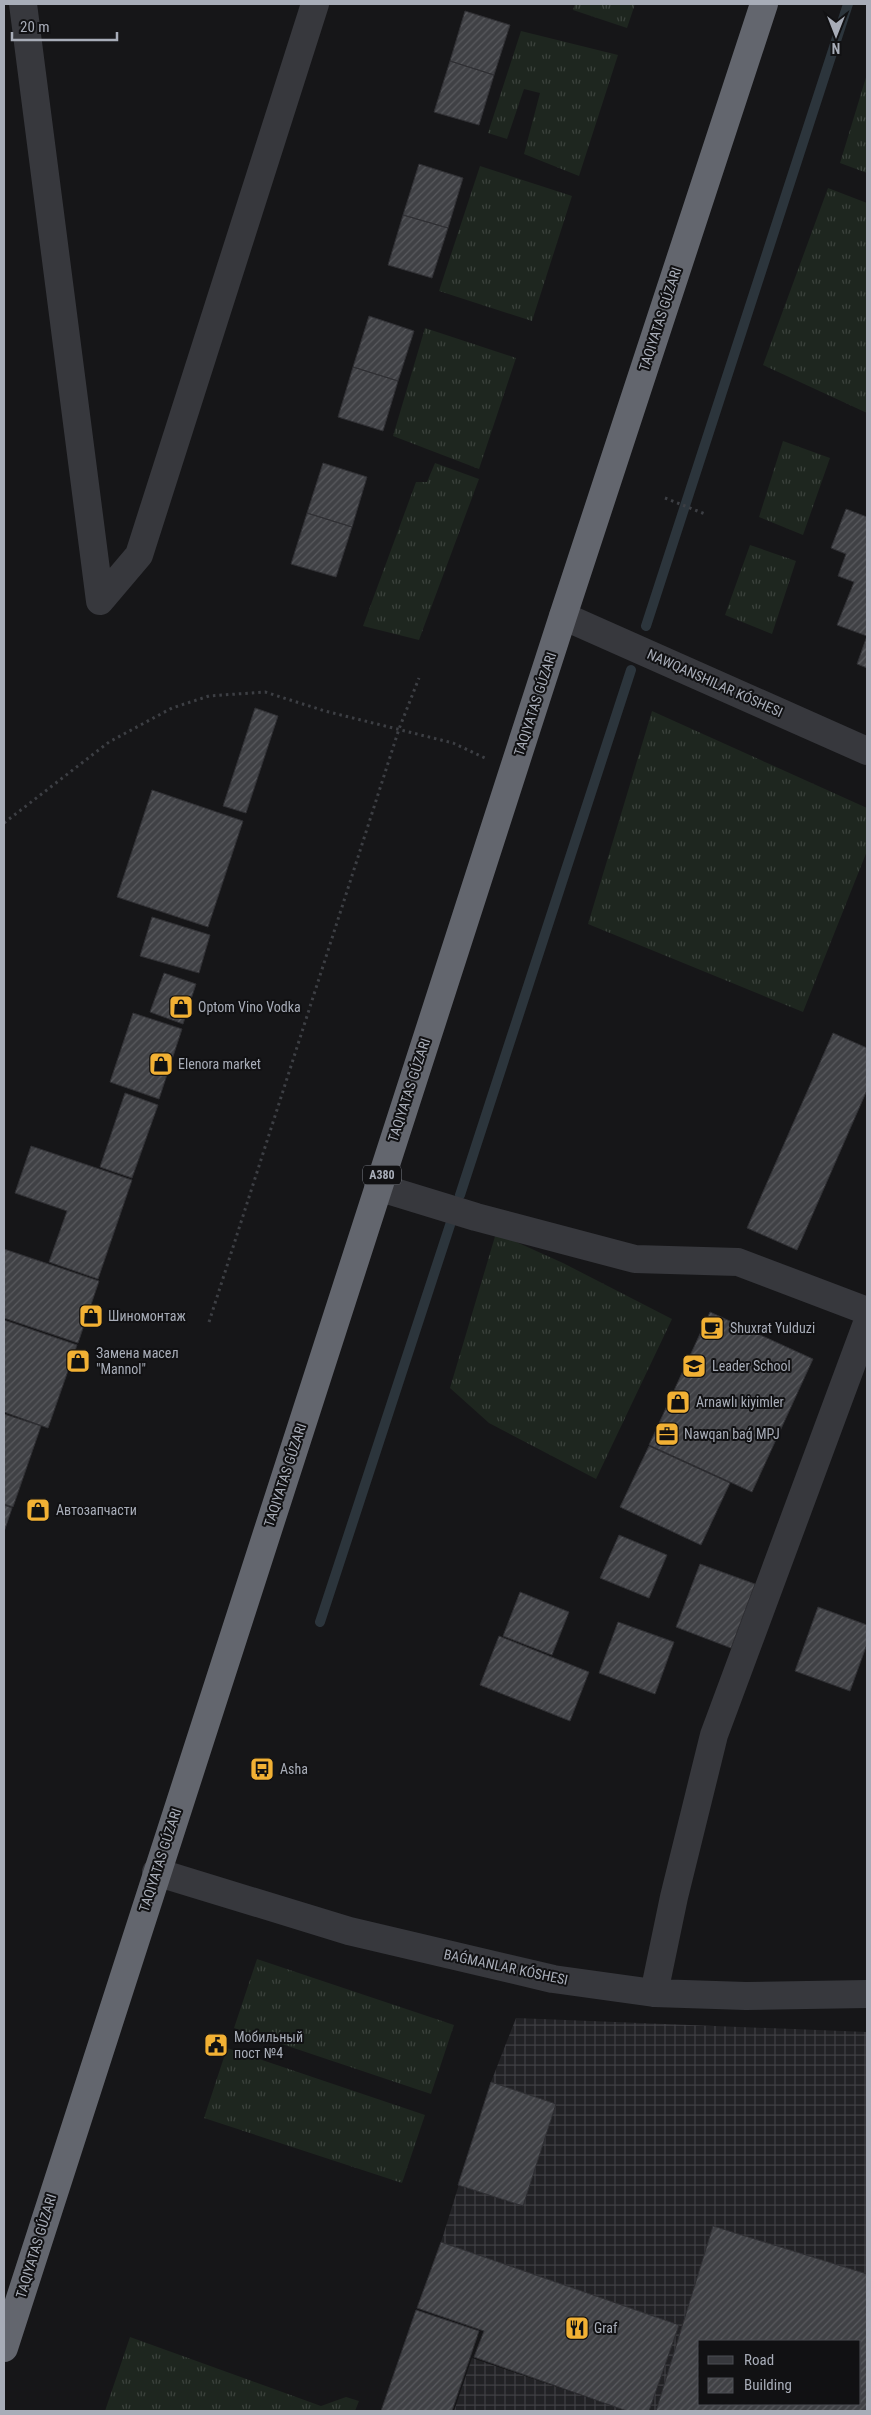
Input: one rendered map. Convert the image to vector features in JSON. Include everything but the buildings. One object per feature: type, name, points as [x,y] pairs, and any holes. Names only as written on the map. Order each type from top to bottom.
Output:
[{"type":"highway","name":"A380","points":[[4,2348],[156,1872],[563,616],[764,4]]},
{"type":"street","points":[[23,4],[100,601],[139,555],[314,4]]},
{"type":"street","points":[[563,616],[867,751]]},
{"type":"street","points":[[378,1187],[476,1217],[635,1259],[738,1262],[867,1311]]},
{"type":"street","points":[[654,1993],[674,1897],[714,1735],[867,1323]]},
{"type":"street","name":"BAǴMANLAR KÓSHESI","points":[[156,1872],[359,1933],[553,1979],[654,1993],[746,1996],[867,1994]]},
{"type":"path","points":[[665,498],[705,514]]},
{"type":"path","points":[[209,1322],[399,729],[418,678]]},
{"type":"path","points":[[4,823],[109,742],[172,708],[209,696],[265,692],[453,743],[514,771]]},
{"type":"shaded area","points":[[516,2018],[867,2032],[867,2274],[713,2227],[656,2411],[649,2411],[679,2325],[441,2242],[491,2082]]},
{"type":"shaded area","points":[[472,2358],[627,2411],[454,2411]]},
{"type":"green space","points":[[575,4],[635,4],[627,28],[573,10]]},
{"type":"green space","points":[[521,31],[618,55],[579,176],[524,154],[540,93],[524,89],[507,139],[488,133]]},
{"type":"green space","points":[[867,74],[867,173],[840,163]]},
{"type":"green space","points":[[480,166],[572,196],[532,321],[439,291]]},
{"type":"green space","points":[[828,188],[867,203],[867,413],[763,365]]},
{"type":"green space","points":[[425,328],[516,358],[479,469],[393,436]]},
{"type":"green space","points":[[783,441],[830,458],[803,535],[759,517]]},
{"type":"green space","points":[[435,463],[479,479],[419,640],[363,626],[416,482],[427,482]]},
{"type":"green space","points":[[750,545],[796,561],[772,634],[725,615]]},
{"type":"green space","points":[[652,711],[867,808],[867,851],[803,1012],[588,924]]},
{"type":"green space","points":[[496,1233],[563,1263],[672,1319],[596,1479],[489,1423],[450,1388]]},
{"type":"green space","points":[[257,1959],[454,2025],[431,2094],[234,2028]]},
{"type":"green space","points":[[227,2048],[425,2115],[402,2183],[204,2118]]},
{"type":"green space","points":[[130,2337],[321,2406],[346,2397],[359,2401],[355,2411],[105,2411]]},
{"type":"waterway","points":[[646,626],[848,4]]},
{"type":"waterway","points":[[460,1195],[631,670]]},
{"type":"waterway","points":[[320,1622],[451,1222]]},
{"type":"place","name":"Optom Vino Vodka","points":[[181,1007]]},
{"type":"place","name":"Elenora market","points":[[161,1064]]},
{"type":"place","name":"Шиномонтаж","points":[[91,1316]]},
{"type":"place","name":"Shuxrat Yulduzi","points":[[712,1328]]},
{"type":"place","name":"Замена масел \"Mannol\"","points":[[78,1361]]},
{"type":"place","name":"Leader School","points":[[694,1366]]},
{"type":"place","name":"Arnawlı kiyimler","points":[[678,1402]]},
{"type":"place","name":"Nawqan baǵ MPJ","points":[[667,1434]]},
{"type":"place","name":"Автозапчасти","points":[[38,1510]]},
{"type":"place","name":"Asha","points":[[262,1769]]},
{"type":"place","name":"Мобильный пост №4","points":[[216,2045]]},
{"type":"place","name":"Graf","points":[[577,2328]]}]
